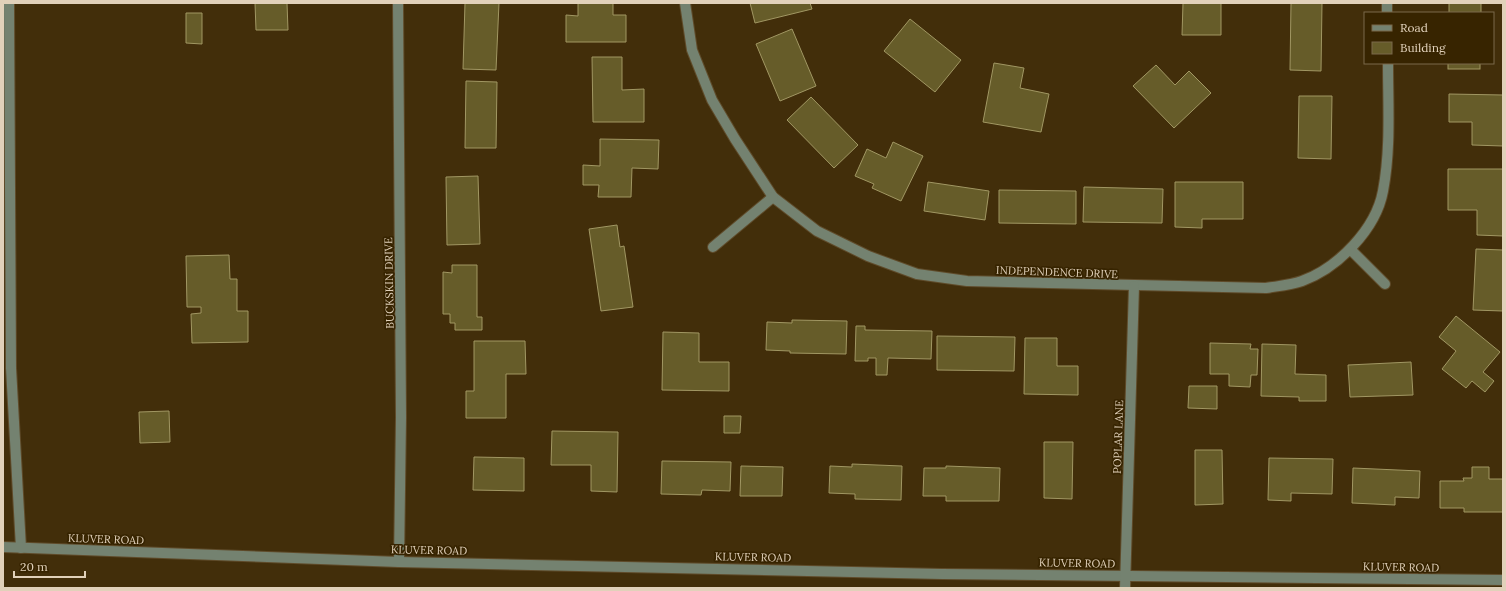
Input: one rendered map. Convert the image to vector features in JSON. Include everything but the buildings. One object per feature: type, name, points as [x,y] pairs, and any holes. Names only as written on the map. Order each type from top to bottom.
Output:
[{"type":"street","points":[[8,3],[6,174],[7,270],[21,548]]},
{"type":"street","name":"BUCKSKIN DRIVE","points":[[398,3],[401,394],[399,562]]},
{"type":"street","name":"INDEPENDENCE DRIVE","points":[[685,3],[692,50],[712,100],[735,139],[773,197],[817,231],[868,256],[917,274],[967,281],[1266,288],[1302,281],[1329,267],[1351,250],[1369,227],[1383,193],[1388,148],[1388,64]]},
{"type":"street","points":[[713,247],[773,197]]},
{"type":"street","points":[[1351,250],[1385,284]]},
{"type":"street","name":"POPLAR LANE","points":[[1125,588],[1134,286]]},
{"type":"street","name":"KLUVER ROAD","points":[[3,547],[399,562],[942,574],[1503,580]]}]
